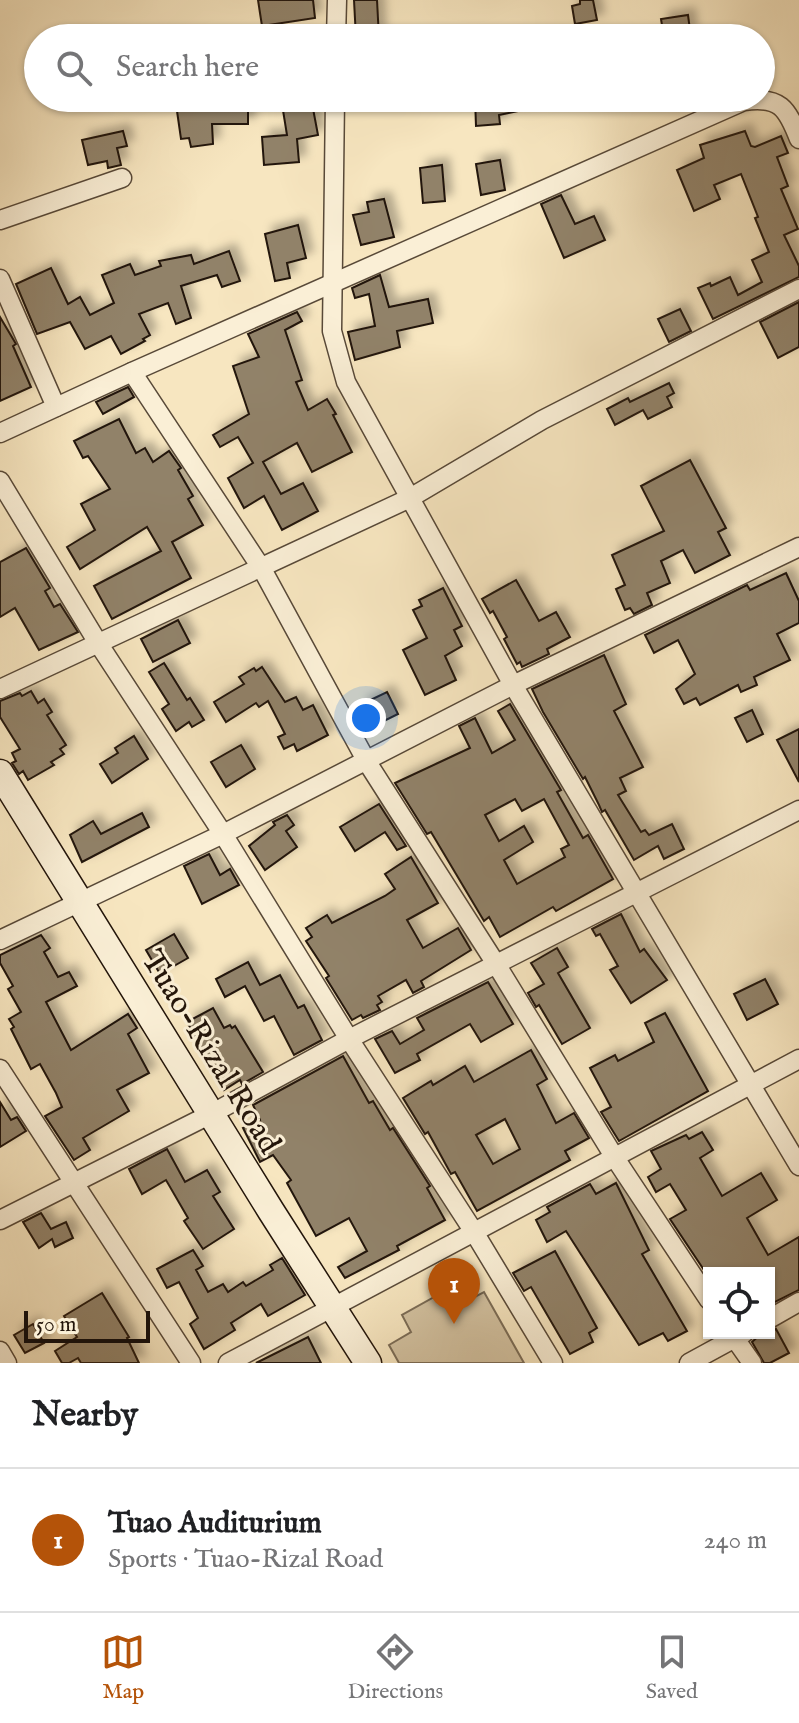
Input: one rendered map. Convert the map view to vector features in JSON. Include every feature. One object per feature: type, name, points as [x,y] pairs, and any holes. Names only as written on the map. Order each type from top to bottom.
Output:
[{"type":"main road","name":"Tuao-Rizal Road","points":[[0,773],[368,1363]]},
{"type":"street","points":[[336,24],[337,0]]},
{"type":"street","points":[[775,102],[786,110],[799,139]]},
{"type":"street","points":[[335,112],[332,331],[346,382],[513,685],[799,1166]]},
{"type":"street","points":[[0,433],[719,112]]},
{"type":"street","points":[[0,220],[122,178]]},
{"type":"street","points":[[0,279],[56,407]]},
{"type":"street","points":[[0,689],[410,498],[542,420],[799,289]]},
{"type":"street","points":[[132,372],[262,569],[367,762],[615,1158],[703,1291]]},
{"type":"street","points":[[0,481],[98,643],[223,834],[553,1363]]},
{"type":"street","points":[[0,940],[223,834],[513,685],[799,547]]},
{"type":"street","points":[[0,1220],[799,810]]},
{"type":"street","points":[[228,1363],[799,1059]]},
{"type":"street","points":[[0,1069],[191,1363]]},
{"type":"street","points":[[775,1316],[799,1302]]},
{"type":"street","points":[[689,1363],[730,1339]]},
{"type":"street","points":[[739,1339],[752,1363]]},
{"type":"street","points":[[0,1351],[7,1363]]},
{"type":"shaded area","points":[[461,1282],[471,1299],[484,1292],[524,1363],[399,1363],[389,1345],[411,1332],[402,1315]]},
{"type":"building","points":[[258,0],[313,0],[315,18],[262,24]]},
{"type":"building","points":[[354,0],[377,0],[378,24],[355,24]]},
{"type":"building","points":[[580,0],[593,0],[597,20],[575,24],[572,6],[580,4]]},
{"type":"building","points":[[688,15],[689,24],[662,24],[661,19]]},
{"type":"building","points":[[177,112],[248,112],[248,124],[212,124],[213,144],[191,147],[189,138],[181,139]]},
{"type":"building","points":[[283,112],[314,112],[318,135],[297,139],[299,162],[264,165],[262,137],[287,135]]},
{"type":"building","points":[[476,112],[513,112],[499,115],[500,124],[476,126]]},
{"type":"building","points":[[123,131],[127,146],[117,148],[121,165],[108,168],[107,161],[88,165],[82,140]]},
{"type":"building","points":[[745,131],[751,146],[755,147],[781,136],[788,153],[777,157],[788,186],[781,189],[798,229],[784,235],[799,266],[799,277],[713,319],[698,288],[730,277],[738,295],[762,282],[752,260],[769,252],[741,174],[714,185],[720,199],[694,211],[677,170],[704,158],[700,145]]},
{"type":"building","points":[[500,160],[505,190],[481,195],[476,164]]},
{"type":"building","points":[[442,165],[445,201],[423,203],[420,168]]},
{"type":"building","points":[[561,195],[575,224],[594,216],[605,240],[564,258],[541,204]]},
{"type":"building","points":[[384,199],[394,237],[361,245],[353,215],[369,212],[367,202]]},
{"type":"building","points":[[298,225],[306,258],[287,263],[290,278],[275,281],[265,234]]},
{"type":"building","points":[[229,251],[240,281],[222,287],[217,275],[181,286],[191,318],[176,324],[168,303],[139,314],[150,335],[121,354],[111,336],[85,349],[70,322],[37,334],[16,284],[51,268],[68,304],[80,297],[90,315],[114,303],[102,275],[130,264],[135,275],[161,266],[159,261],[191,255],[194,264]]},
{"type":"building","points":[[380,275],[389,307],[428,299],[433,323],[397,331],[400,347],[355,360],[348,332],[375,326],[369,294],[355,298],[352,288]]},
{"type":"building","points":[[799,302],[799,347],[778,358],[760,322]]},
{"type":"building","points":[[680,309],[691,331],[669,342],[658,319]]},
{"type":"building","points":[[297,312],[302,321],[285,330],[302,380],[296,382],[308,410],[327,399],[352,452],[312,472],[297,443],[263,462],[281,494],[303,483],[318,511],[282,530],[264,496],[244,508],[228,478],[253,463],[238,437],[220,447],[213,435],[249,414],[233,366],[259,357],[248,334]]},
{"type":"building","points":[[0,317],[16,344],[13,346],[31,387],[0,401]]},
{"type":"building","points":[[669,383],[674,393],[667,397],[672,407],[648,419],[643,410],[615,425],[607,409],[628,398],[630,402]]},
{"type":"building","points":[[128,387],[134,397],[103,414],[96,402]]},
{"type":"building","points":[[119,419],[136,453],[145,448],[153,462],[169,451],[181,468],[178,470],[193,496],[188,499],[203,525],[172,542],[191,578],[112,619],[94,586],[161,551],[147,527],[80,569],[67,547],[95,530],[81,504],[110,489],[88,456],[83,458],[74,441]]},
{"type":"building","points":[[690,460],[726,528],[718,532],[730,555],[695,573],[683,550],[661,561],[670,583],[647,593],[652,605],[634,614],[630,608],[625,610],[616,589],[625,585],[612,555],[664,531],[641,486]]},
{"type":"building","points":[[26,548],[50,588],[45,591],[54,607],[60,604],[78,632],[39,650],[15,608],[0,617],[0,562]]},
{"type":"building","points":[[786,573],[799,601],[799,623],[777,634],[790,660],[754,677],[757,685],[741,692],[738,685],[700,705],[696,698],[684,704],[676,689],[695,674],[678,640],[654,653],[645,635],[747,585],[750,590]]},
{"type":"building","points":[[516,580],[539,621],[556,612],[570,637],[547,649],[549,654],[522,667],[520,662],[517,664],[504,639],[507,637],[493,611],[490,613],[482,599]]},
{"type":"building","points":[[443,588],[462,626],[454,630],[462,646],[445,656],[456,680],[425,695],[403,650],[427,638],[413,610],[422,606],[419,600]]},
{"type":"building","points":[[178,620],[190,643],[153,662],[141,639]]},
{"type":"building","points":[[604,655],[626,704],[614,711],[643,767],[620,778],[626,791],[618,795],[641,832],[645,830],[649,835],[672,824],[684,849],[664,859],[658,846],[634,860],[605,810],[602,812],[585,777],[583,779],[532,689]]},
{"type":"building","points":[[164,663],[187,700],[190,698],[204,720],[192,727],[189,722],[176,731],[162,709],[169,704],[149,672]]},
{"type":"building","points":[[262,667],[285,702],[296,697],[303,710],[313,705],[328,735],[297,751],[294,744],[284,749],[278,737],[285,734],[268,701],[259,707],[256,703],[226,722],[214,702],[244,684],[239,677]]},
{"type":"building","points":[[31,691],[38,703],[44,699],[52,712],[47,715],[66,745],[60,749],[64,754],[51,762],[54,765],[28,780],[23,771],[19,774],[12,763],[16,761],[12,753],[20,749],[0,717],[0,701]]},
{"type":"building","points":[[387,692],[398,714],[372,727],[360,705]]},
{"type":"building","points":[[510,704],[561,790],[557,792],[583,838],[588,835],[613,879],[556,911],[553,907],[500,937],[489,917],[484,921],[431,832],[427,834],[395,783],[470,748],[459,726],[475,718],[492,753],[515,740],[498,711]],"holes":[[[515,799],[522,811],[544,799],[569,845],[561,849],[565,857],[517,884],[504,860],[533,842],[524,826],[499,841],[485,815]]]},
{"type":"building","points":[[752,710],[763,734],[747,742],[735,718]]},
{"type":"building","points":[[799,729],[799,782],[777,740]]},
{"type":"building","points":[[134,736],[148,759],[112,783],[100,764],[118,753],[115,748]]},
{"type":"building","points":[[241,745],[255,769],[226,787],[211,762]]},
{"type":"building","points":[[379,804],[406,846],[397,850],[385,832],[355,851],[340,827]]},
{"type":"building","points":[[142,813],[149,827],[82,862],[70,835],[93,821],[101,834]]},
{"type":"building","points":[[287,815],[294,825],[286,831],[297,847],[265,870],[249,846],[275,825],[273,822]]},
{"type":"building","points":[[209,854],[220,875],[230,869],[239,885],[202,904],[184,866]]},
{"type":"building","points":[[411,857],[438,903],[407,920],[423,948],[458,928],[471,950],[421,981],[424,987],[413,993],[406,980],[378,996],[382,1002],[377,1005],[380,1010],[352,1020],[306,941],[312,937],[306,928],[327,915],[332,923],[385,896],[395,889],[385,874]]},
{"type":"building","points":[[621,914],[640,952],[644,949],[667,980],[631,1003],[610,970],[618,966],[600,934],[596,936],[592,929]]},
{"type":"building","points":[[174,934],[188,958],[160,974],[146,950]]},
{"type":"building","points":[[41,935],[50,948],[44,952],[58,977],[69,972],[77,986],[46,1002],[71,1050],[128,1014],[137,1028],[128,1034],[149,1073],[117,1090],[129,1111],[83,1138],[90,1150],[74,1160],[45,1116],[62,1107],[56,1093],[40,1064],[31,1069],[11,1029],[14,1027],[9,1019],[21,1012],[8,989],[13,986],[0,963],[0,955]]},
{"type":"building","points":[[557,948],[568,967],[558,973],[590,1028],[562,1044],[539,1005],[536,1007],[528,993],[544,984],[531,963]]},
{"type":"building","points":[[248,962],[260,985],[280,975],[298,1008],[304,1005],[322,1040],[294,1055],[274,1016],[264,1021],[245,986],[225,997],[216,979]]},
{"type":"building","points":[[765,979],[778,1004],[747,1020],[734,994]]},
{"type":"building","points":[[488,982],[513,1024],[481,1042],[470,1024],[417,1054],[420,1060],[395,1073],[375,1039],[392,1031],[400,1044],[424,1030],[417,1018]]},
{"type":"building","points":[[213,1008],[224,1028],[235,1026],[263,1072],[224,1090],[187,1022]]},
{"type":"building","points":[[665,1013],[708,1091],[619,1141],[601,1112],[611,1107],[590,1068],[615,1055],[618,1061],[654,1042],[645,1023]]},
{"type":"building","points":[[531,1050],[547,1079],[537,1085],[556,1123],[574,1113],[589,1138],[565,1151],[570,1160],[477,1211],[455,1172],[451,1174],[428,1132],[425,1134],[403,1098],[465,1066],[474,1082]],"holes":[[[505,1119],[520,1149],[493,1164],[476,1135]]]},
{"type":"building","points":[[343,1056],[369,1103],[373,1101],[390,1130],[393,1128],[430,1186],[427,1188],[445,1220],[397,1246],[399,1250],[345,1278],[338,1267],[367,1251],[349,1218],[316,1236],[287,1183],[291,1180],[273,1155],[260,1162],[243,1128],[260,1120],[253,1105]]},
{"type":"building","points":[[0,1102],[11,1120],[17,1117],[26,1131],[0,1147]]},
{"type":"building","points":[[702,1132],[713,1150],[700,1158],[722,1196],[761,1173],[777,1200],[747,1218],[768,1255],[799,1237],[799,1290],[775,1302],[775,1267],[703,1268],[670,1219],[686,1210],[670,1184],[656,1192],[648,1177],[661,1169],[651,1151],[686,1135],[689,1139]]},
{"type":"building","points":[[167,1149],[185,1182],[207,1170],[220,1192],[213,1196],[234,1229],[203,1249],[184,1221],[188,1218],[166,1180],[142,1194],[129,1169]]},
{"type":"building","points":[[616,1183],[649,1250],[642,1254],[687,1331],[668,1341],[663,1333],[639,1345],[566,1231],[547,1242],[536,1220],[550,1212],[547,1207],[590,1184],[596,1194]]},
{"type":"building","points":[[41,1213],[51,1229],[66,1222],[73,1238],[55,1247],[52,1239],[39,1248],[23,1222]]},
{"type":"building","points":[[193,1250],[203,1266],[196,1270],[208,1292],[223,1284],[228,1292],[243,1282],[246,1286],[273,1270],[270,1265],[282,1258],[305,1295],[268,1316],[261,1304],[231,1323],[235,1330],[204,1349],[190,1324],[198,1318],[179,1282],[167,1288],[157,1269]]},
{"type":"building","points":[[555,1251],[597,1328],[589,1333],[593,1342],[570,1354],[531,1287],[524,1291],[513,1273]]},
{"type":"building","points":[[102,1293],[129,1337],[139,1363],[81,1363],[78,1358],[62,1363],[55,1351],[77,1337],[64,1316]]},
{"type":"building","points":[[33,1324],[44,1343],[25,1353],[14,1335]]},
{"type":"building","points":[[775,1330],[789,1353],[764,1363],[752,1342],[755,1339],[775,1339]]},
{"type":"building","points":[[308,1337],[321,1363],[256,1363]]},
{"type":"place","name":"Tuao Auditurium","points":[[454,1324]]}]
